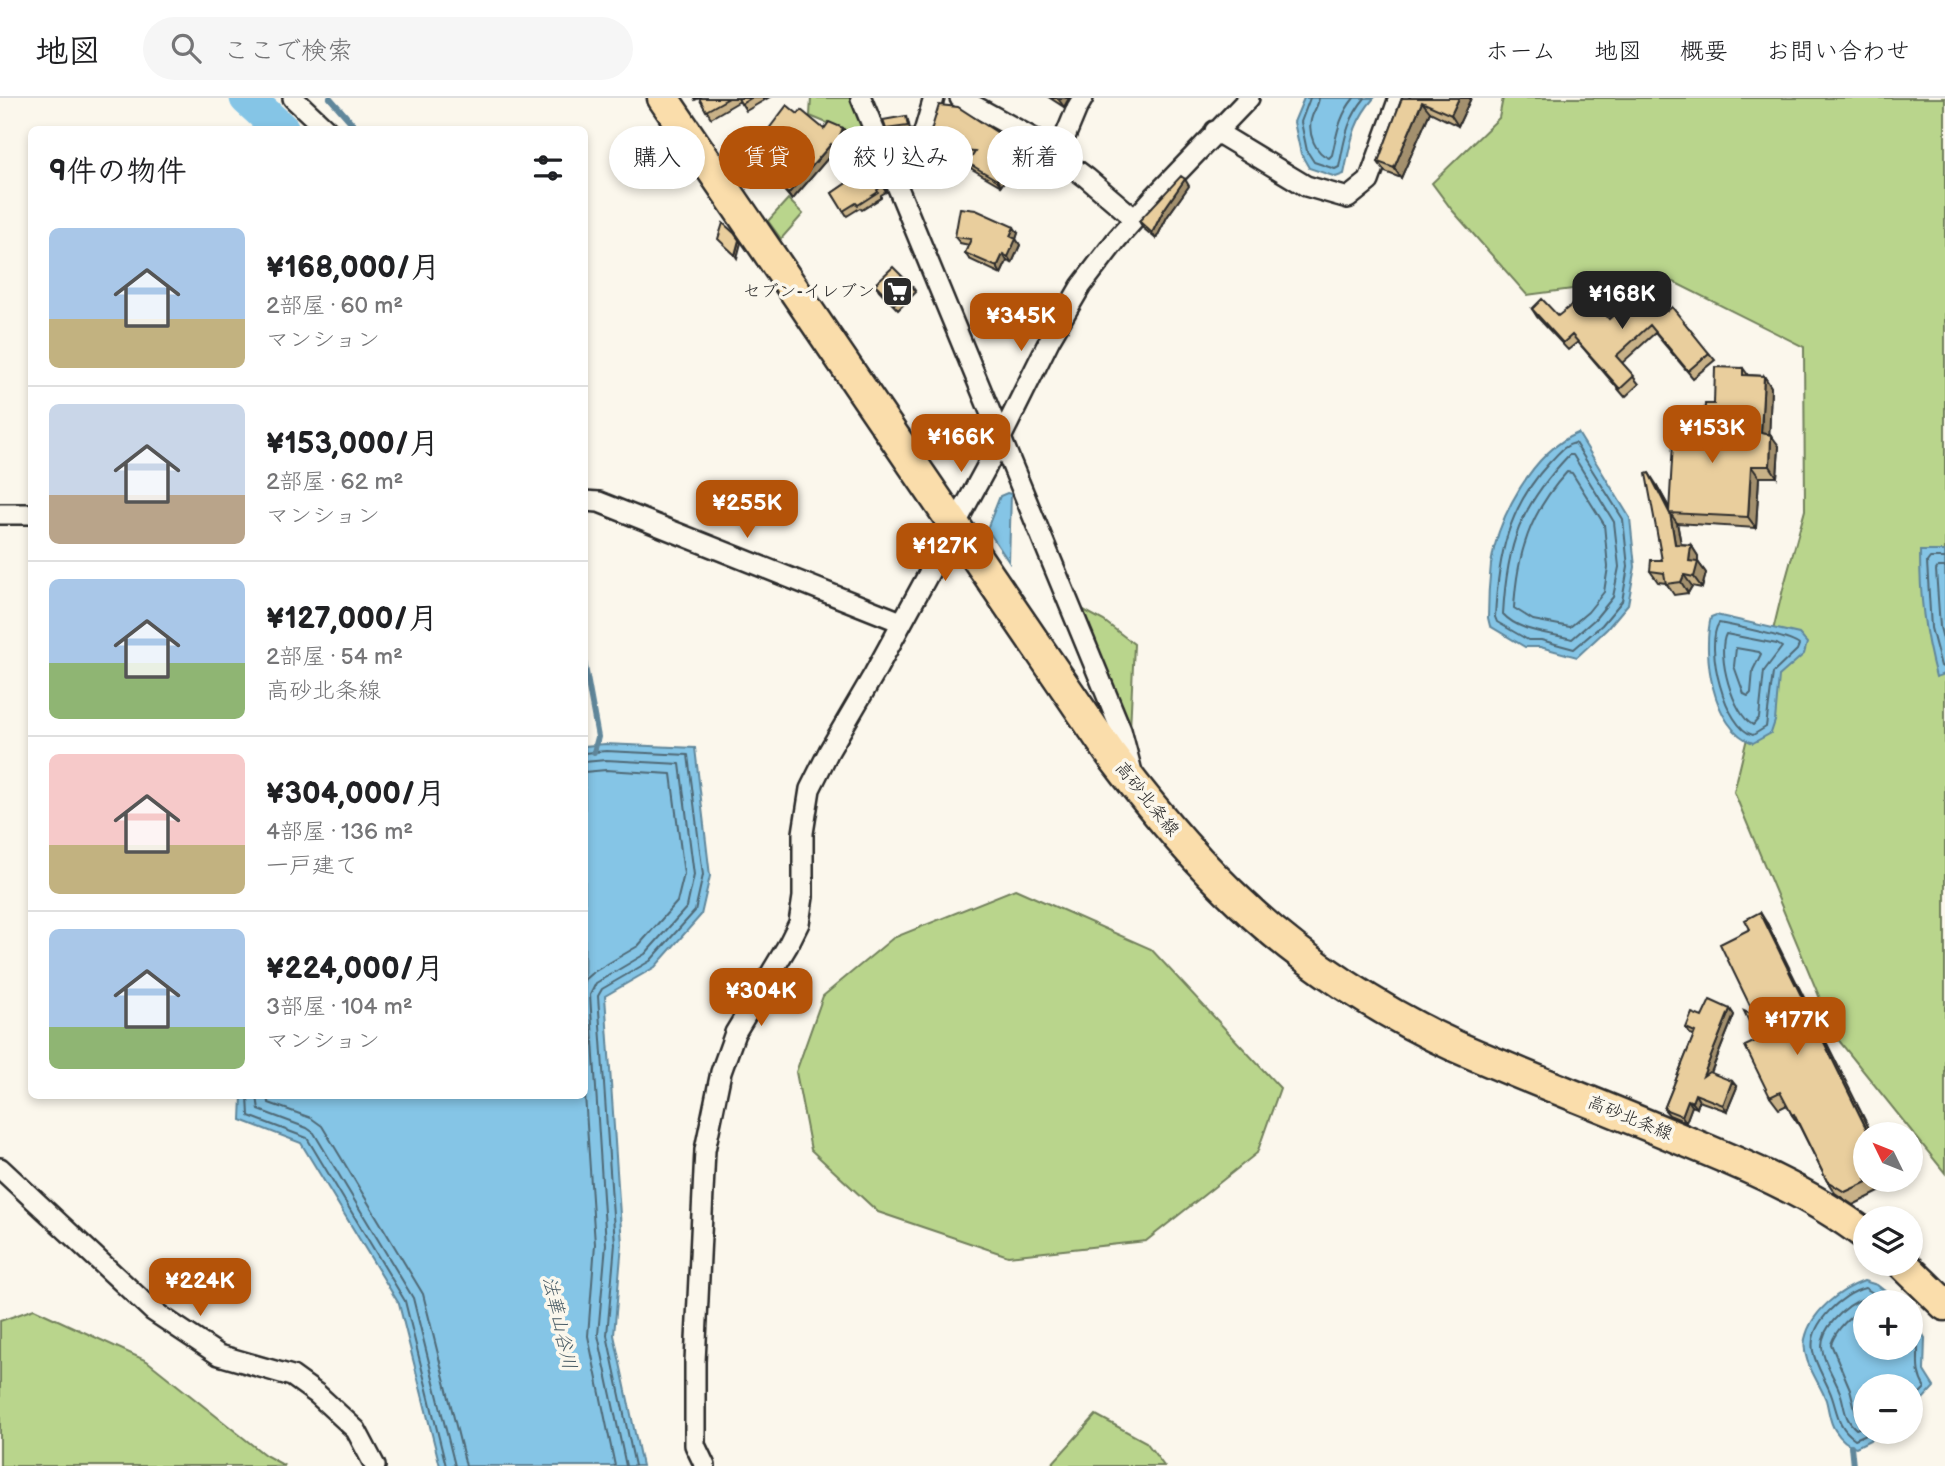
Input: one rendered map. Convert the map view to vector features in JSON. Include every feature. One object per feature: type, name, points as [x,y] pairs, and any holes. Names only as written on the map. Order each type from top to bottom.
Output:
[{"type":"main road","name":"高砂北条線","points":[[663,98],[1110,753],[1180,840],[1242,905],[1320,968],[1391,1013],[1455,1046],[1732,1160],[1795,1191],[1853,1227]]},
{"type":"main road","points":[[1916,1276],[1945,1304]]},
{"type":"street","points":[[293,98],[323,126]]},
{"type":"street","points":[[861,98],[873,126]]},
{"type":"street","points":[[926,126],[934,98]]},
{"type":"street","points":[[960,98],[1011,126]]},
{"type":"street","points":[[1070,126],[1083,98]]},
{"type":"street","points":[[705,1466],[695,1445],[696,1336],[705,1150],[721,1072],[734,1033],[799,923],[803,897],[803,833],[810,789],[955,525],[1050,339],[1081,286],[1135,219],[1215,131],[1249,98]]},
{"type":"street","points":[[1215,131],[1306,186],[1348,198],[1369,181],[1399,98]]},
{"type":"street","points":[[1083,175],[1135,219]]},
{"type":"street","points":[[898,189],[1121,730],[1137,788]]},
{"type":"street","points":[[588,501],[599,502],[901,622]]},
{"type":"street","points":[[0,514],[28,514]]},
{"type":"street","points":[[0,1168],[153,1311],[219,1355],[292,1376],[317,1394],[356,1430],[375,1466]]},
{"type":"green space","points":[[811,98],[853,98],[864,126],[834,126],[810,116]]},
{"type":"green space","points":[[1503,98],[1945,98],[1945,1173],[1923,1146],[1923,1122],[1904,1122],[1836,1037],[1734,792],[1805,510],[1804,347],[1664,277],[1527,295],[1452,210],[1432,183],[1499,118]]},
{"type":"green space","points":[[788,199],[803,214],[781,239],[768,221]]},
{"type":"green space","points":[[1080,608],[1104,621],[1134,644],[1130,730]]},
{"type":"green space","points":[[1015,889],[1151,949],[1280,1088],[1257,1153],[1146,1241],[1008,1256],[878,1212],[811,1150],[796,1072],[823,996],[893,938]]},
{"type":"green space","points":[[34,1309],[147,1361],[265,1455],[285,1466],[0,1466],[0,1321]]},
{"type":"green space","points":[[1096,1415],[1146,1442],[1164,1466],[1050,1466]]},
{"type":"water","points":[[1304,98],[1374,98],[1357,125],[1344,174],[1336,177],[1309,168],[1301,154],[1294,122]]},
{"type":"water","points":[[1578,433],[1630,518],[1635,567],[1628,604],[1607,629],[1577,657],[1540,647],[1525,647],[1490,626],[1488,618],[1491,564],[1501,526],[1510,507],[1520,488],[1546,454]]},
{"type":"water","points":[[1011,494],[1009,562],[987,529],[1000,496]]},
{"type":"water","points":[[1920,551],[1945,551],[1945,674],[1936,677],[1924,615]]},
{"type":"water","points":[[1716,615],[1799,634],[1807,643],[1804,654],[1779,676],[1775,721],[1771,733],[1753,743],[1739,735],[1728,722],[1713,688],[1708,650],[1711,617]]},
{"type":"water","points":[[588,746],[695,748],[710,876],[701,915],[655,967],[605,996],[622,1244],[614,1335],[642,1466],[440,1466],[399,1304],[301,1143],[241,1120],[242,1099],[588,1099]]},
{"type":"water","points":[[1864,1281],[1883,1290],[1853,1290],[1853,1360],[1923,1360],[1923,1335],[1924,1371],[1934,1387],[1923,1399],[1923,1374],[1853,1374],[1853,1444],[1862,1444],[1856,1447],[1844,1441],[1833,1427],[1826,1400],[1808,1363],[1804,1347],[1813,1319],[1845,1290]]},
{"type":"building","points":[[699,98],[729,98],[706,111]]},
{"type":"building","points":[[738,98],[751,98],[741,104]]},
{"type":"building","points":[[1402,98],[1459,98],[1451,115],[1422,102],[1394,168],[1378,162]]},
{"type":"building","points":[[787,105],[798,114],[801,110],[824,129],[829,122],[838,126],[829,126],[829,146],[815,163],[815,126],[771,126]]},
{"type":"building","points":[[939,105],[958,107],[987,126],[987,174],[973,166],[973,126],[932,126]]},
{"type":"building","points":[[906,116],[908,126],[885,126],[883,120]]},
{"type":"building","points":[[1181,176],[1185,179],[1152,233],[1139,221]]},
{"type":"building","points":[[838,189],[878,189],[878,192],[858,205],[856,203],[843,211],[832,193]]},
{"type":"building","points":[[960,208],[976,210],[1014,227],[1010,236],[1016,239],[1008,257],[1003,254],[997,267],[965,253],[971,239],[955,237]]},
{"type":"building","points":[[723,223],[739,240],[735,255],[718,239]]},
{"type":"building","name":"セブン-イレブン","points":[[893,267],[912,286],[894,304],[875,284]]},
{"type":"building","points":[[1646,286],[1667,311],[1672,307],[1709,353],[1688,371],[1650,325],[1616,356],[1634,376],[1620,389],[1572,335],[1563,343],[1532,309],[1542,299],[1558,316],[1588,292],[1609,319]]},
{"type":"building","points":[[1715,367],[1743,368],[1743,375],[1764,376],[1761,433],[1771,435],[1770,466],[1751,466],[1748,517],[1670,513],[1675,544],[1691,545],[1689,561],[1698,562],[1694,577],[1684,575],[1681,582],[1666,584],[1664,573],[1650,571],[1651,560],[1662,560],[1646,474],[1649,473],[1669,512],[1674,426],[1704,426],[1705,404],[1714,404]]},
{"type":"building","points":[[1760,912],[1863,1122],[1853,1122],[1853,1188],[1845,1192],[1827,1181],[1794,1114],[1792,1115],[1780,1092],[1770,1097],[1745,1046],[1758,1040],[1744,1011],[1755,1016],[1720,944],[1750,929],[1745,920]]},
{"type":"building","points":[[1710,1000],[1730,1009],[1703,1076],[1709,1072],[1732,1081],[1723,1105],[1695,1094],[1692,1102],[1688,1100],[1682,1116],[1664,1109],[1695,1032],[1686,1028],[1692,1013],[1702,1017]]},
{"type":"waterway","name":"法華山谷川","points":[[247,98],[278,126]]},
{"type":"waterway","points":[[330,98],[354,126]]},
{"type":"waterway","points":[[588,683],[598,737],[594,752]]},
{"type":"waterway","points":[[1851,1446],[1853,1466]]},
{"type":"place","name":"セブン-イレブン","points":[[898,291]]}]
